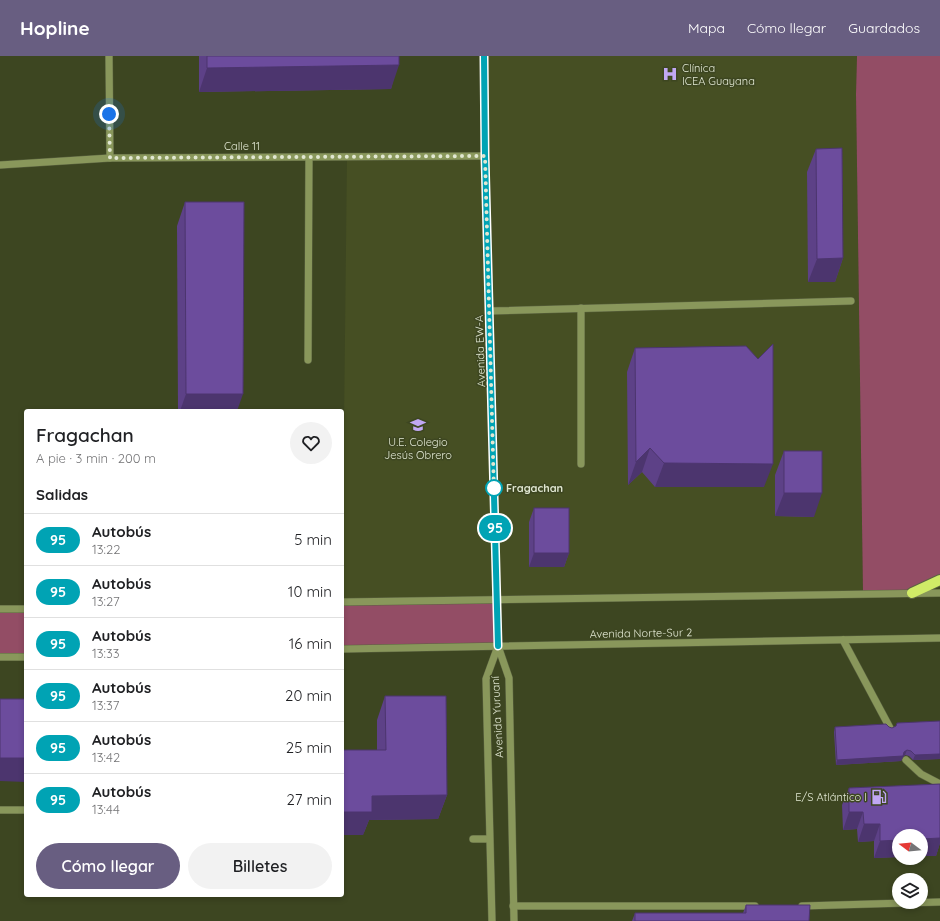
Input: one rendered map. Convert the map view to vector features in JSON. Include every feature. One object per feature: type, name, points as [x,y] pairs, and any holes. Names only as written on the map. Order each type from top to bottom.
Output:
[{"type":"main road","points":[[912,593],[940,580]]},
{"type":"street","points":[[109,56],[110,158]]},
{"type":"street","name":"Avenida EW-A","points":[[484,56],[485,156],[498,646]]},
{"type":"street","name":"Calle 11","points":[[0,164],[110,158],[485,156]]},
{"type":"street","points":[[308,360],[309,157]]},
{"type":"street","points":[[489,311],[851,301]]},
{"type":"street","points":[[581,308],[581,464]]},
{"type":"street","points":[[344,602],[940,593]]},
{"type":"street","points":[[0,609],[24,609]]},
{"type":"street","name":"Avenida Norte-Sur 2","points":[[344,649],[940,638]]},
{"type":"street","points":[[843,640],[890,728]]},
{"type":"street","name":"Avenida Yuruaní","points":[[492,921],[486,679],[498,646]]},
{"type":"street","name":"Avenida Yuruaní","points":[[498,646],[509,678],[514,921]]},
{"type":"street","points":[[0,657],[24,656]]},
{"type":"street","points":[[906,760],[921,774],[940,784]]},
{"type":"street","points":[[0,810],[24,810]]},
{"type":"street","points":[[473,839],[489,839]]},
{"type":"street","points":[[795,906],[940,902]]},
{"type":"street","points":[[513,906],[764,906]]},
{"type":"shaded area","points":[[484,56],[857,56],[856,94],[863,594],[344,602],[347,157],[485,156]]},
{"type":"shaded area","points":[[857,56],[940,56],[940,580],[912,593],[863,594],[856,94]]},
{"type":"shaded area","points":[[497,599],[498,646],[344,649],[344,602]]},
{"type":"shaded area","points":[[0,609],[24,609],[24,657],[0,657]]},
{"type":"building","points":[[207,56],[399,56],[399,65],[207,68]]},
{"type":"building","points":[[842,148],[843,258],[817,259],[816,149]]},
{"type":"building","points":[[185,202],[244,202],[243,394],[186,394]]},
{"type":"building","points":[[773,344],[773,464],[664,463],[650,448],[636,462],[635,348],[746,346],[758,359]]},
{"type":"building","points":[[784,451],[822,451],[822,493],[784,493]]},
{"type":"building","points":[[534,508],[569,508],[569,553],[534,553]]},
{"type":"building","points":[[385,696],[446,696],[447,795],[372,796],[372,812],[344,812],[344,750],[386,750]]},
{"type":"building","points":[[0,699],[24,699],[24,758],[0,758]]},
{"type":"building","points":[[940,721],[940,754],[915,755],[911,751],[907,750],[904,752],[903,756],[837,760],[835,727],[886,724],[892,728],[896,726],[897,723]]},
{"type":"building","points":[[940,784],[940,838],[928,839],[928,829],[892,829],[892,840],[880,841],[880,824],[864,824],[863,812],[849,812],[849,788]]},
{"type":"building","points":[[746,905],[810,905],[809,921],[635,921],[635,913],[746,913]]},
{"type":"bus line","name":"95","points":[[484,56],[485,156],[498,646]]},
{"type":"place","name":"Clínica ICEA Guayana","points":[[670,74]]},
{"type":"place","name":"U.E. Colegio Jesús Obrero","points":[[418,425]]},
{"type":"place","name":"Fragachan","points":[[494,488]]},
{"type":"place","name":"E/S Atlántico I","points":[[879,797]]},
{"type":"route","points":[[109,114],[110,158],[485,156],[494,493],[494,488]]}]
